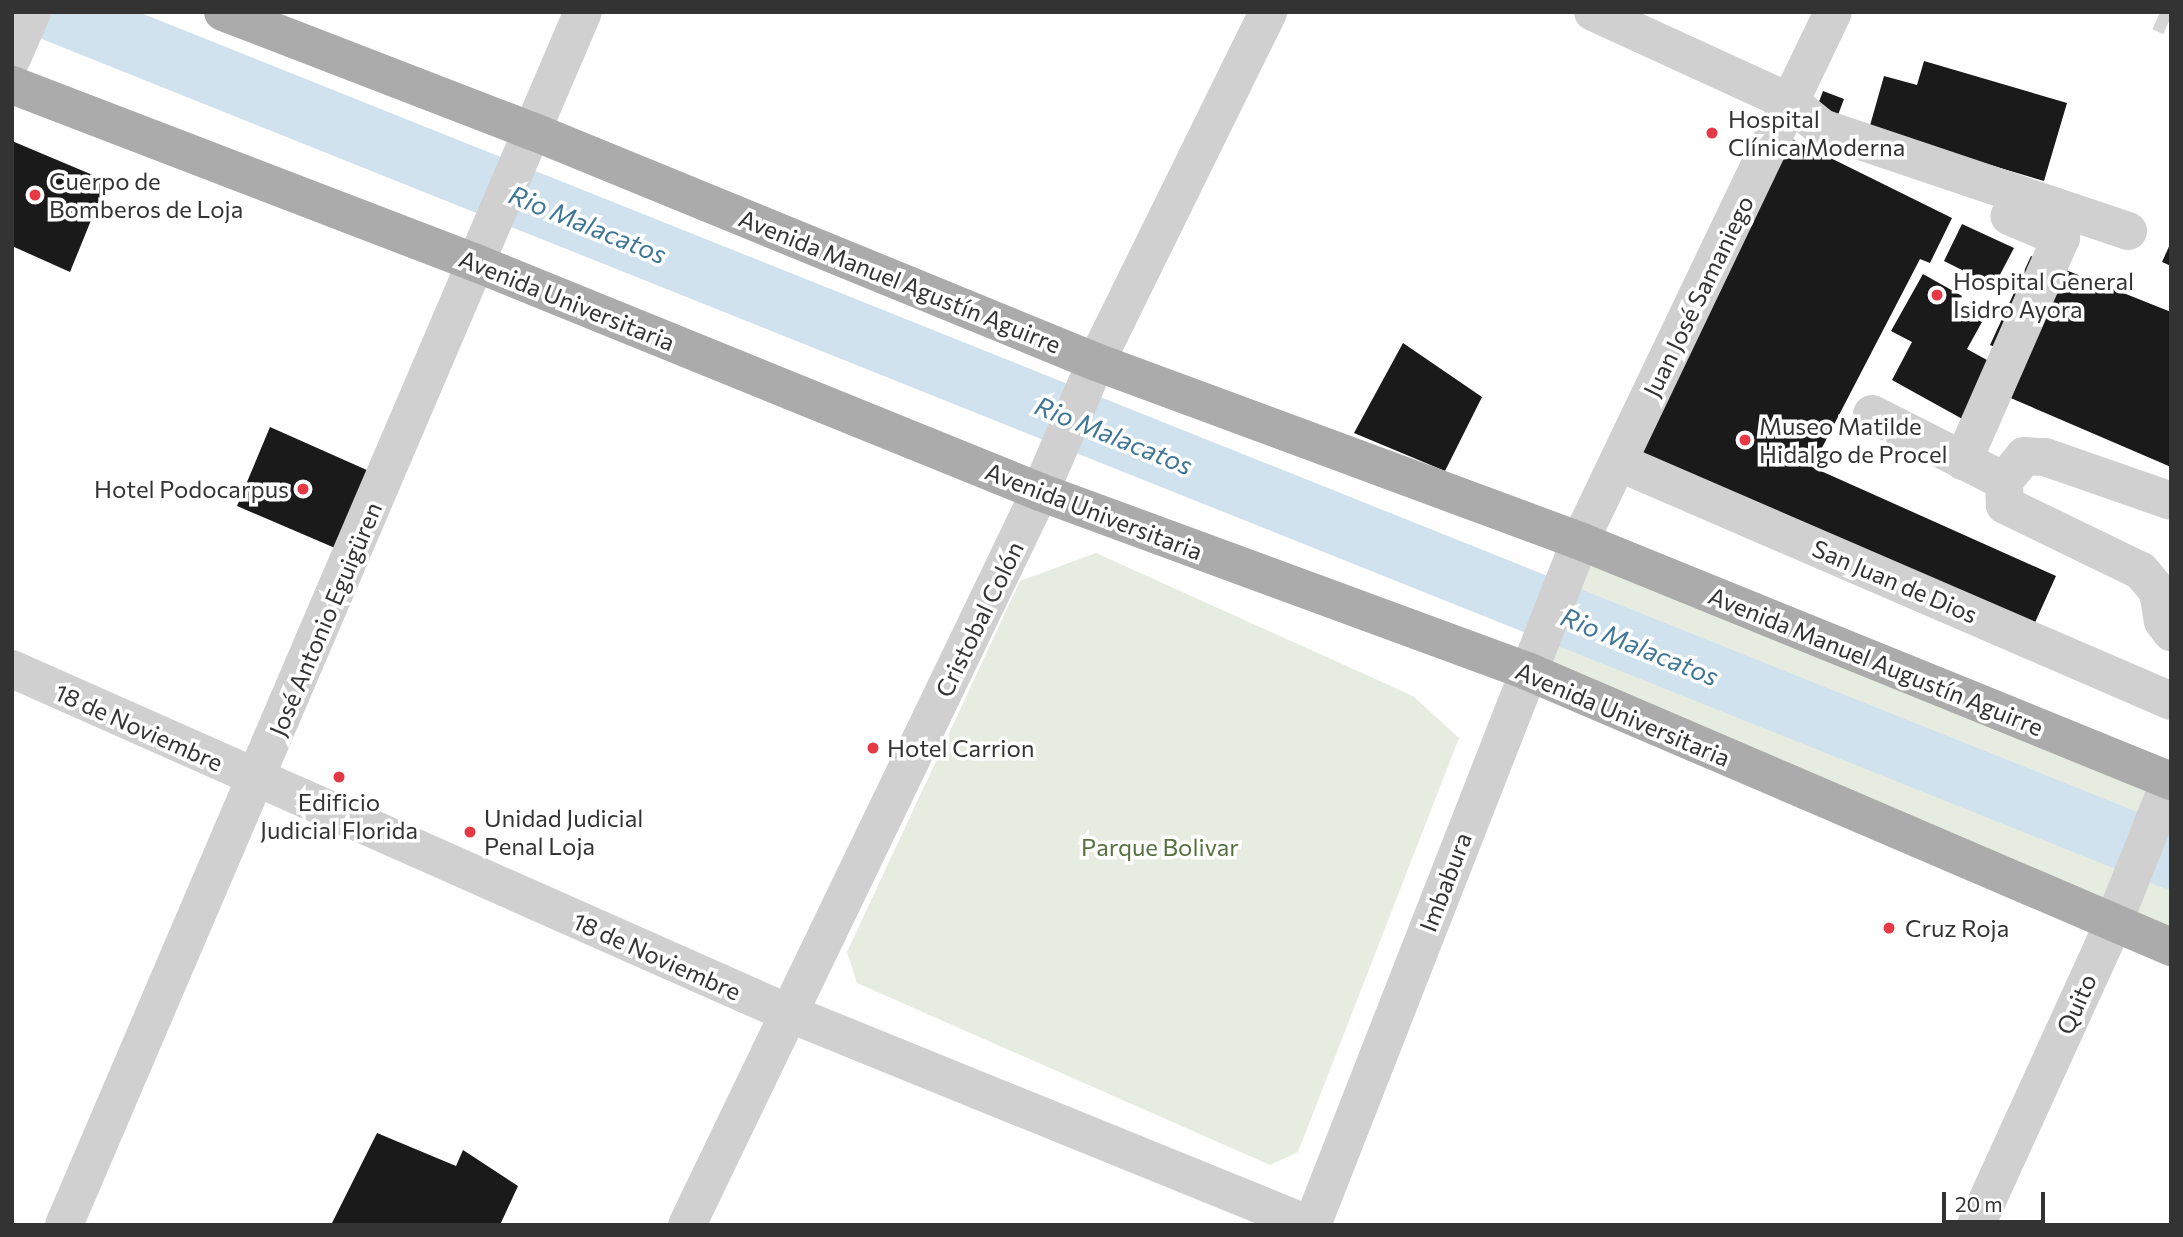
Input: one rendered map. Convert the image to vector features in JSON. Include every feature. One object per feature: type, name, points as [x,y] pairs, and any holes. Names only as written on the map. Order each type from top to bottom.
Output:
[{"type":"main road","name":"Avenida Manuel Agustín Aguirre","points":[[223,12],[530,135],[1094,368],[1578,546]]},
{"type":"main road","name":"Avenida Universitaria","points":[[12,85],[481,253],[1045,482],[1529,667],[2115,917],[2171,947]]},
{"type":"main road","name":"Avenida Manuel Augustín Aguirre","points":[[1578,546],[2167,788]]},
{"type":"street","points":[[12,58],[32,12]]},
{"type":"street","name":"José Antonio Eguigüren","points":[[64,1225],[583,12]]},
{"type":"street","name":"Cristobal Colón","points":[[687,1225],[1045,482],[1094,368],[1268,12]]},
{"type":"street","points":[[1593,12],[1790,102],[1822,128],[1836,144],[2062,238],[1963,461]]},
{"type":"street","name":"Juan José Samaniego","points":[[1578,546],[1833,12]]},
{"type":"street","points":[[1822,128],[2128,231]]},
{"type":"street","points":[[1872,414],[2004,481]]},
{"type":"street","points":[[2171,501],[2045,457],[2024,456],[2004,481],[2005,505],[2140,570],[2158,591],[2163,621],[2171,632]]},
{"type":"street","name":"San Juan de Dios","points":[[1618,462],[2171,701]]},
{"type":"street","name":"Imbabura","points":[[1311,1225],[1578,546]]},
{"type":"street","name":"18 de Noviembre","points":[[12,669],[256,780],[788,1013],[1311,1225]]},
{"type":"street","name":"Quito","points":[[1976,1225],[2115,917],[2167,788]]},
{"type":"green space","points":[[1581,541],[2171,783],[2171,945],[1527,671]]},
{"type":"green space","name":"Parque Bolivar","points":[[1096,553],[1413,696],[1459,738],[1298,1152],[1270,1165],[857,983],[847,952],[1020,581]]},
{"type":"building","points":[[1924,61],[2067,103],[2044,181],[1869,129],[1884,76],[1917,85]]},
{"type":"building","points":[[1823,91],[1844,99],[1838,115],[1817,107]]},
{"type":"building","points":[[1780,133],[1952,218],[1930,263],[1920,259],[1812,467],[2056,576],[2033,627],[1626,457]]},
{"type":"building","points":[[12,141],[107,181],[70,272],[12,246]]},
{"type":"building","points":[[1962,224],[2014,248],[1994,286],[1944,261]]},
{"type":"building","points":[[2171,242],[2171,266],[2162,262]]},
{"type":"building","points":[[2031,256],[2171,312],[2171,467],[2006,396],[2022,358],[1990,345]]},
{"type":"building","points":[[1923,274],[1962,296],[1956,307],[1982,322],[1967,349],[1996,365],[1966,421],[1892,380],[1912,342],[1891,331]]},
{"type":"building","points":[[1403,343],[1482,397],[1445,471],[1354,433]]},
{"type":"building","name":"Hotel Podocarpus","points":[[270,427],[369,471],[335,548],[237,506]]},
{"type":"building","points":[[377,1133],[456,1166],[463,1150],[518,1186],[500,1225],[331,1225]]},
{"type":"waterway","name":"Rio Malacatos","points":[[57,12],[2171,858]]},
{"type":"tunnel","points":[[2160,12],[2171,17]]},
{"type":"place","name":"Hospital Clínica Moderna","points":[[1712,133]]},
{"type":"place","name":"Cuerpo de Bomberos de Loja","points":[[35,195]]},
{"type":"place","name":"Hospital General Isidro Ayora","points":[[1937,295]]},
{"type":"place","name":"Museo Matilde Hidalgo de Procel","points":[[1745,440]]},
{"type":"place","name":"Hotel Podocarpus","points":[[303,489]]},
{"type":"place","name":"Hotel Carrion","points":[[873,748]]},
{"type":"place","name":"Edificio Judicial Florida","points":[[339,777]]},
{"type":"place","name":"Unidad Judicial Penal Loja","points":[[470,832]]},
{"type":"place","name":"Cruz Roja","points":[[1889,928]]}]
